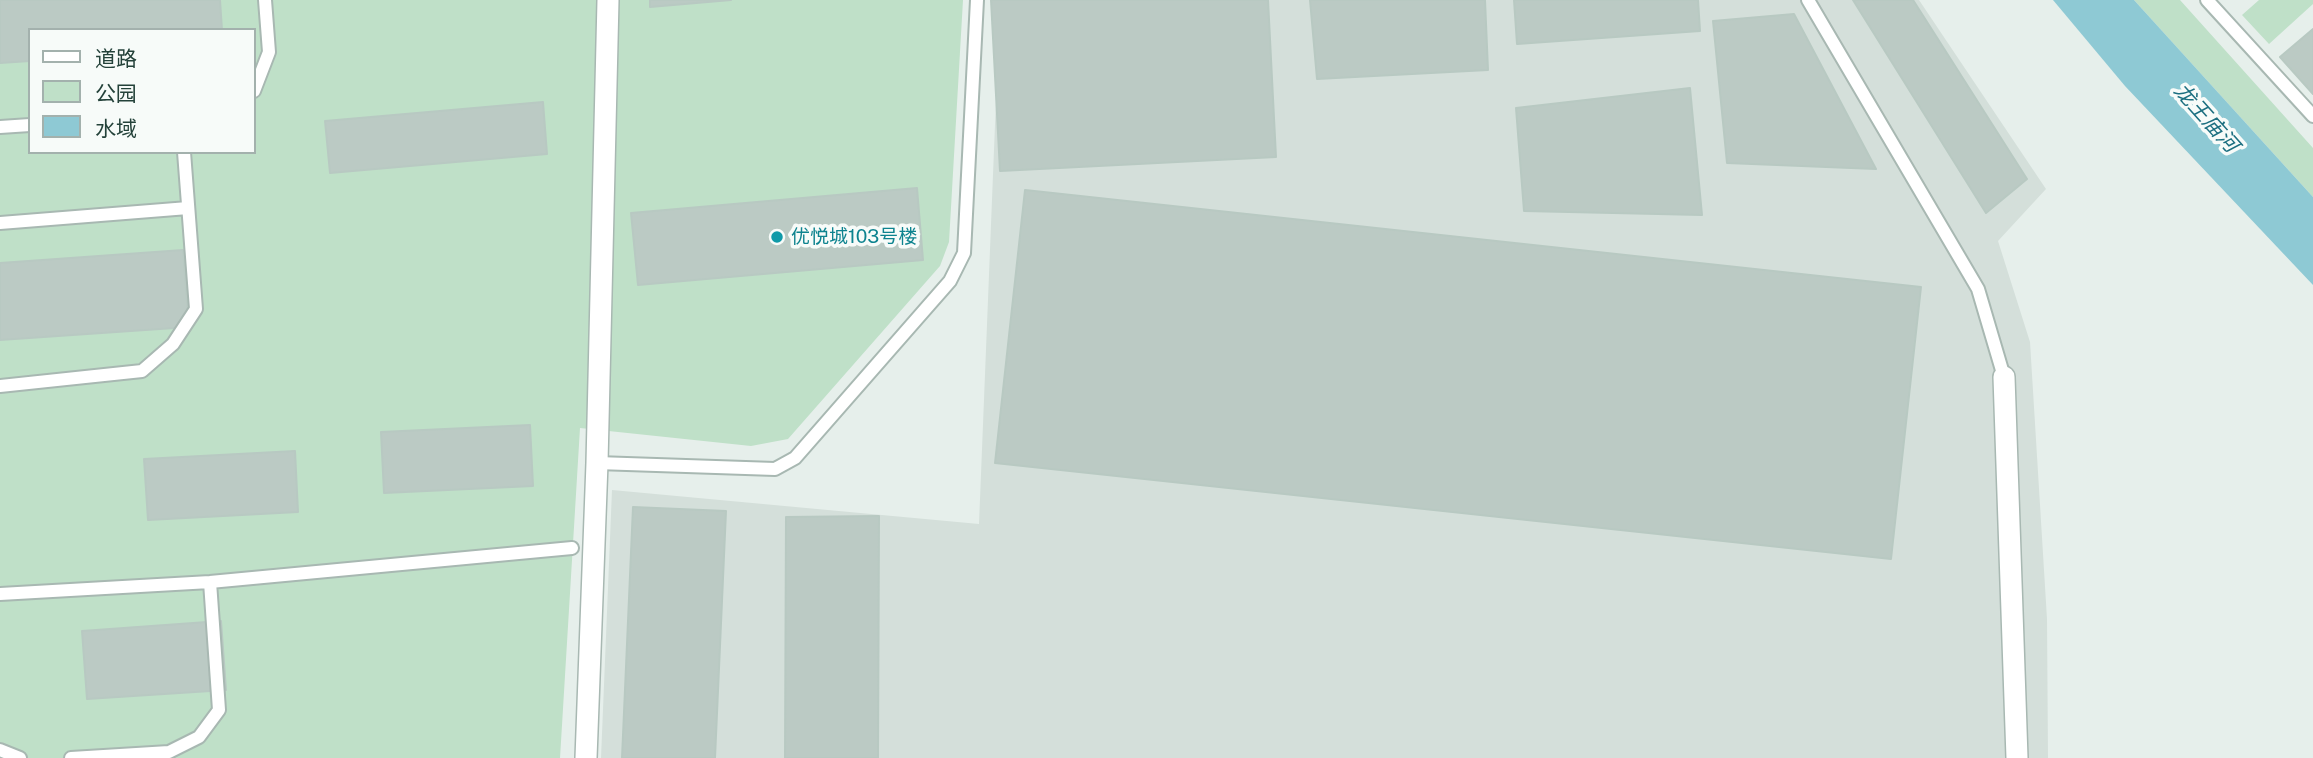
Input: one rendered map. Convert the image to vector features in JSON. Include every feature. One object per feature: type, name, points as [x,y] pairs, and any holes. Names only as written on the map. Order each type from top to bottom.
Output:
[{"type":"street","points":[[586,758],[597,463],[608,0]]},
{"type":"street","points":[[2004,377],[2017,758]]},
{"type":"lane","points":[[256,86],[269,52],[265,0]]},
{"type":"lane","points":[[597,463],[775,469],[795,458],[950,281],[964,253],[978,0]]},
{"type":"lane","points":[[1808,0],[1978,289],[2004,377]]},
{"type":"lane","points":[[2207,0],[2313,116]]},
{"type":"lane","points":[[0,127],[28,125]]},
{"type":"lane","points":[[0,386],[142,371],[173,344],[196,309],[184,154]]},
{"type":"lane","points":[[0,223],[188,208]]},
{"type":"lane","points":[[0,594],[209,582],[572,548]]},
{"type":"lane","points":[[71,758],[169,752],[199,737],[219,709],[209,582]]},
{"type":"lane","points":[[0,750],[20,758]]},
{"type":"shaded area","points":[[1000,0],[1919,0],[2046,189],[1998,241],[2030,342],[2047,619],[2048,758],[601,758],[612,490],[979,524]]},
{"type":"green space","points":[[0,0],[963,0],[949,242],[940,266],[788,439],[751,446],[580,428],[560,758],[0,758]]},
{"type":"green space","points":[[2134,0],[2180,0],[2313,148],[2313,197]]},
{"type":"green space","points":[[2259,0],[2313,0],[2313,4],[2269,44],[2242,15]]},
{"type":"water","name":"龙王庙河","points":[[2053,0],[2134,0],[2313,197],[2313,285],[2125,86]]},
{"type":"building","points":[[0,0],[220,0],[222,28],[28,28],[28,61],[0,63]]},
{"type":"building","points":[[650,0],[731,0],[650,7]]},
{"type":"building","points":[[991,0],[1268,0],[1276,157],[1000,171]]},
{"type":"building","points":[[1310,0],[1485,0],[1488,70],[1317,79]]},
{"type":"building","points":[[1514,0],[1698,0],[1700,31],[1517,44]]},
{"type":"building","points":[[1853,0],[1913,0],[2027,179],[1986,213]]},
{"type":"building","points":[[1794,14],[1876,169],[1727,163],[1713,21]]},
{"type":"building","points":[[2313,29],[2313,94],[2280,57]]},
{"type":"building","points":[[1690,88],[1702,215],[1524,211],[1516,108]]},
{"type":"building","points":[[543,102],[547,154],[330,173],[325,121]]},
{"type":"building","name":"优悦城103号楼","points":[[917,188],[923,260],[638,285],[631,213]]},
{"type":"building","points":[[1025,190],[1921,287],[1891,559],[995,463]]},
{"type":"building","points":[[183,250],[189,327],[0,340],[0,263]]},
{"type":"building","points":[[530,425],[533,486],[384,493],[381,432]]},
{"type":"building","points":[[295,451],[298,512],[148,520],[144,459]]},
{"type":"building","points":[[633,507],[726,511],[715,758],[622,758]]},
{"type":"building","points":[[879,516],[878,758],[785,758],[786,517]]},
{"type":"building","points":[[221,621],[226,690],[87,699],[82,631]]},
{"type":"place","name":"优悦城103号楼","points":[[777,237]]}]
